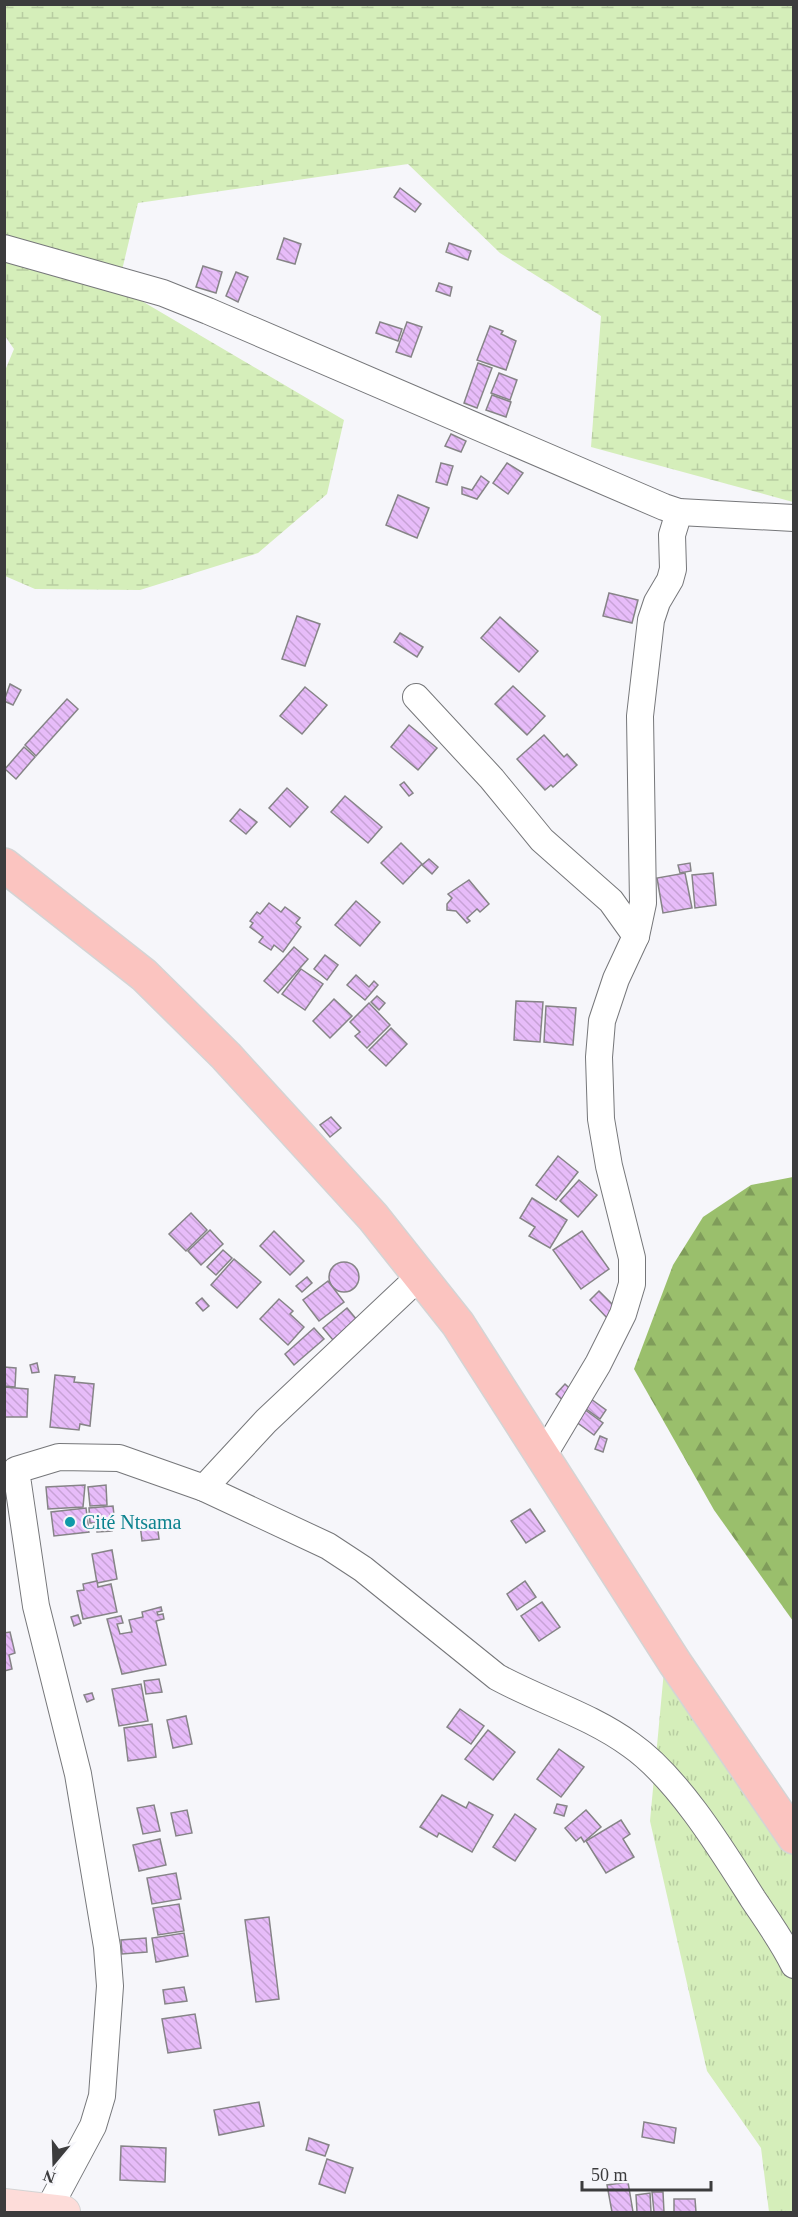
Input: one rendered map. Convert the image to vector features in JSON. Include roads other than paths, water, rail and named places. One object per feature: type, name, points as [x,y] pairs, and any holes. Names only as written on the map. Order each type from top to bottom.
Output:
[{"type":"highway","points":[[4,865],[144,975],[217,1048],[344,1185],[420,1276],[458,1324],[675,1663],[794,1837]]},
{"type":"main road","points":[[4,2205],[56,2212]]},
{"type":"street","points":[[4,248],[163,293],[679,512],[794,518]]},
{"type":"street","points":[[543,1456],[598,1365],[623,1314],[632,1284],[632,1258],[609,1166],[601,1119],[599,1058],[602,1021],[616,979],[636,936],[643,903],[640,716],[651,620],[673,569],[672,535],[679,512]]},
{"type":"street","points":[[416,697],[492,779],[542,840],[611,901],[636,936]]},
{"type":"street","points":[[204,1488],[303,1384],[420,1276]]},
{"type":"street","points":[[56,2212],[93,2126],[102,2096],[110,1986],[107,1947],[78,1774],[36,1606],[10,1469],[59,1457],[119,1458],[204,1488],[328,1546],[363,1569],[497,1677],[593,1720],[633,1746],[655,1764],[723,1852],[794,1965]]},
{"type":"place","name":"Cité Ntsama","points":[[70,1522]]}]
